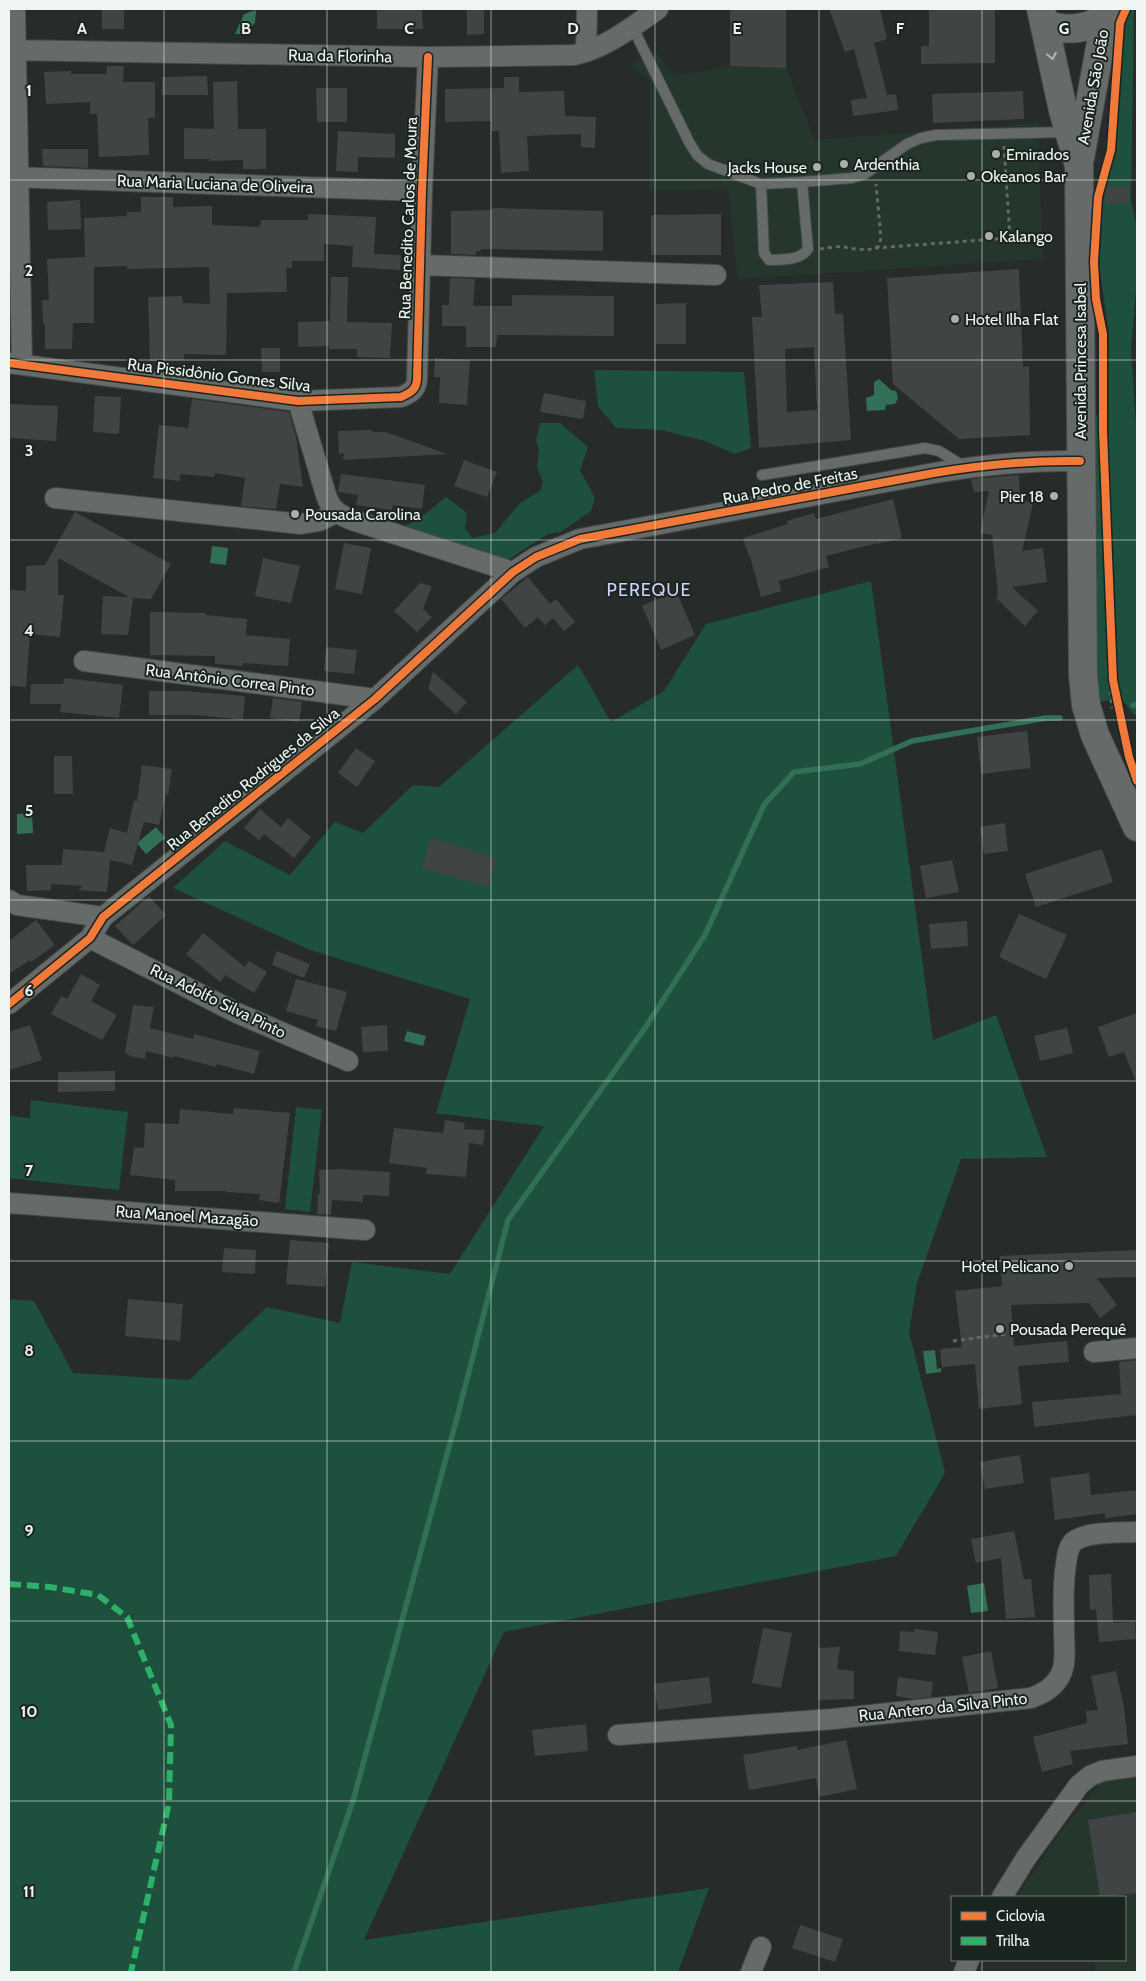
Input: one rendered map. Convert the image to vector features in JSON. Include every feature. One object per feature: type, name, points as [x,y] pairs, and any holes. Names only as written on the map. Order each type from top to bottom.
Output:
[{"type":"main road","points":[[1043,16],[1063,30],[1091,26],[1106,14]]},
{"type":"main road","name":"Avenida São João","points":[[1079,165],[1106,14]]},
{"type":"main road","name":"Avenida Princesa Isabel","points":[[1043,16],[1060,100],[1079,165],[1080,460],[1083,675],[1086,705],[1098,743],[1137,827]]},
{"type":"street","points":[[15,9],[12,50],[16,363]]},
{"type":"street","points":[[586,52],[588,9]]},
{"type":"street","name":"Rua da Florinha","points":[[12,50],[428,57],[574,55],[606,43],[658,9]]},
{"type":"street","name":"Rua Benedito Carlos de Moura","points":[[418,380],[422,191],[428,57]]},
{"type":"street","name":"Rua Maria Luciana de Oliveira","points":[[14,177],[422,191]]},
{"type":"street","points":[[420,264],[716,275]]},
{"type":"street","name":"Rua Pissidônio Gomes Silva","points":[[16,363],[298,401],[401,396],[409,393],[416,387],[418,380]]},
{"type":"street","points":[[298,401],[326,495],[330,505],[336,512],[352,520],[513,572]]},
{"type":"street","name":"Rua Pedro de Freitas","points":[[513,572],[536,557],[580,539],[966,468],[1054,460],[1080,460]]},
{"type":"street","points":[[55,498],[301,524],[319,521],[336,512]]},
{"type":"street","name":"Rua Benedito Rodrigues da Silva","points":[[9,1004],[90,938],[103,917],[375,699],[513,572]]},
{"type":"street","name":"Rua Antônio Correa Pinto","points":[[84,661],[375,699]]},
{"type":"street","points":[[9,900],[17,905],[103,917]]},
{"type":"street","name":"Rua Adolfo Silva Pinto","points":[[90,938],[237,1013],[348,1060]]},
{"type":"street","name":"Rua Manoel Mazagão","points":[[9,1203],[365,1230]]},
{"type":"street","points":[[1094,1352],[1137,1348]]},
{"type":"street","name":"Rua Antero da Silva Pinto","points":[[618,1735],[833,1718],[1031,1698],[1044,1693],[1056,1682],[1063,1668],[1065,1653],[1065,1568],[1069,1548],[1073,1542],[1086,1536],[1137,1532]]},
{"type":"street","points":[[1003,1896],[1026,1858],[1079,1785],[1090,1776],[1102,1771],[1128,1767]]},
{"type":"street","points":[[751,1972],[761,1947]]},
{"type":"lane","points":[[632,26],[697,155],[708,164],[761,184],[852,178],[865,174],[907,144],[921,138],[936,135],[1069,132]]},
{"type":"lane","points":[[761,184],[764,253],[769,260],[798,258],[804,255],[808,249],[802,182]]},
{"type":"lane","points":[[762,474],[925,448],[939,451],[966,468]]},
{"type":"path","points":[[808,249],[846,247],[850,250],[1010,238],[1003,133]]},
{"type":"path","points":[[874,168],[881,238],[879,246],[876,248]]},
{"type":"path","points":[[1112,660],[1116,710]]},
{"type":"path","points":[[1108,682],[1116,710]]},
{"type":"path","points":[[953,1341],[1006,1334]]},
{"type":"shaded area","points":[[1116,9],[1134,9],[1131,200],[1137,228],[1137,279],[1131,348],[1137,441],[1137,717],[1120,698],[1090,704],[1088,420],[1108,408],[1109,334],[1099,265]]},
{"type":"shaded area","points":[[256,10],[255,23],[243,34],[235,34],[244,14]]},
{"type":"shaded area","name":"Ardenthia","points":[[654,50],[675,76],[730,66],[786,68],[815,140],[1037,123],[1043,259],[738,279],[728,189],[649,191],[650,81],[630,66]]},
{"type":"shaded area","points":[[594,370],[744,372],[751,448],[735,454],[705,441],[661,430],[616,428],[598,406]]},
{"type":"shaded area","points":[[879,379],[891,390],[896,391],[898,398],[895,404],[886,405],[885,410],[867,411],[866,398],[874,395],[874,382]]},
{"type":"shaded area","points":[[540,423],[560,423],[588,447],[580,470],[595,498],[591,511],[561,532],[548,534],[509,559],[488,559],[403,527],[420,518],[446,497],[467,513],[465,528],[472,538],[495,533],[520,503],[540,491],[543,482],[537,468],[539,449],[536,440]]},
{"type":"shaded area","points":[[212,546],[228,548],[226,565],[210,563]]},
{"type":"shaded area","points":[[871,581],[933,1040],[996,1015],[1047,1157],[961,1159],[917,1283],[909,1332],[945,1473],[896,1556],[504,1632],[364,1940],[709,1888],[678,1972],[9,1972],[9,1299],[34,1301],[73,1373],[189,1380],[267,1307],[340,1323],[352,1262],[450,1274],[544,1126],[436,1113],[470,999],[310,950],[173,888],[225,841],[290,875],[335,822],[363,833],[413,785],[439,787],[578,665],[611,722],[664,691],[706,624]]},
{"type":"shaded area","points":[[1137,768],[1137,814],[1119,775]]},
{"type":"shaded area","points":[[32,813],[33,833],[17,834],[17,814]]},
{"type":"shaded area","points":[[156,827],[165,838],[146,854],[137,843]]},
{"type":"shaded area","points":[[407,1031],[426,1036],[423,1046],[404,1041]]},
{"type":"shaded area","points":[[31,1100],[128,1112],[119,1190],[9,1178],[9,1116],[30,1118]]},
{"type":"shaded area","points":[[296,1107],[322,1110],[310,1212],[285,1209]]},
{"type":"shaded area","points":[[935,1350],[937,1369],[941,1368],[941,1372],[926,1374],[923,1351]]},
{"type":"shaded area","points":[[984,1583],[988,1611],[971,1613],[967,1586]]},
{"type":"shaded area","points":[[1137,1776],[1137,1972],[1095,1972],[1095,1961],[1126,1961],[1126,1896],[1018,1896],[1058,1835],[1104,1779]]},
{"type":"building","points":[[102,9],[124,9],[124,29],[102,29]]},
{"type":"building","points":[[377,9],[422,9],[423,29],[377,29]]},
{"type":"building","points":[[467,9],[484,9],[484,34],[467,35]]},
{"type":"building","points":[[730,9],[786,9],[786,68],[730,66]]},
{"type":"building","points":[[829,9],[880,9],[887,39],[874,43],[887,95],[896,94],[898,110],[853,116],[851,100],[867,98],[854,49],[845,52]]},
{"type":"building","points":[[929,9],[995,9],[995,63],[921,64],[921,46],[929,46]]},
{"type":"building","points":[[107,66],[124,66],[123,82],[155,82],[155,118],[148,118],[149,155],[99,157],[97,114],[90,114],[90,102],[46,104],[44,72],[71,71],[71,74],[107,74]]},
{"type":"building","points":[[207,76],[208,95],[162,95],[162,77]]},
{"type":"building","points":[[504,77],[519,77],[519,92],[564,91],[565,116],[596,117],[595,148],[581,147],[581,134],[527,136],[529,171],[501,173],[499,131],[491,131],[491,121],[445,122],[445,89],[504,88]]},
{"type":"building","points":[[237,81],[238,129],[266,129],[266,169],[243,169],[243,160],[210,161],[210,159],[184,159],[184,128],[214,129],[213,82]]},
{"type":"building","points":[[316,88],[347,88],[347,122],[317,122]]},
{"type":"building","points":[[1023,91],[1024,119],[933,123],[932,94]]},
{"type":"building","points":[[338,131],[395,134],[395,158],[358,157],[358,172],[336,171]]},
{"type":"building","points":[[42,149],[88,149],[88,168],[43,166]]},
{"type":"building","points":[[1105,187],[1129,187],[1129,204],[1105,204]]},
{"type":"building","points":[[141,197],[173,197],[173,207],[212,206],[212,225],[260,227],[261,220],[308,220],[308,214],[376,217],[374,254],[401,255],[400,270],[352,267],[353,246],[324,244],[324,261],[292,261],[292,268],[286,268],[287,292],[227,293],[226,355],[184,354],[184,360],[150,361],[148,297],[182,296],[183,303],[210,304],[209,267],[127,269],[127,266],[94,267],[94,323],[73,323],[72,349],[45,349],[45,324],[43,324],[42,300],[49,300],[47,259],[85,257],[84,218],[127,216],[126,212],[141,212]]},
{"type":"building","points":[[80,200],[81,229],[48,230],[47,202]]},
{"type":"building","points":[[492,208],[603,211],[603,251],[481,249],[481,251],[476,251],[476,255],[451,254],[451,211],[492,210]]},
{"type":"building","points":[[721,214],[721,255],[651,255],[651,215]]},
{"type":"building","points":[[1019,269],[1023,367],[1029,366],[1030,435],[959,439],[893,384],[887,278]]},
{"type":"building","points":[[331,277],[348,277],[347,322],[392,323],[390,358],[357,357],[357,349],[329,349],[329,346],[298,347],[298,322],[330,321]]},
{"type":"building","points":[[450,278],[475,279],[473,306],[512,306],[512,295],[614,296],[614,336],[497,335],[496,347],[466,347],[466,326],[442,326],[442,305],[449,305]]},
{"type":"building","points":[[833,282],[835,314],[843,314],[851,440],[759,448],[752,317],[762,317],[759,285]],"holes":[[[814,347],[817,410],[787,412],[785,349]]]},
{"type":"building","points":[[686,303],[686,344],[656,344],[656,304]]},
{"type":"building","points":[[261,348],[280,348],[280,372],[262,372]]},
{"type":"building","points":[[435,358],[470,360],[467,405],[439,403],[440,377],[434,377]]},
{"type":"building","points":[[544,393],[586,401],[583,419],[540,412]]},
{"type":"building","points":[[95,396],[121,397],[119,434],[93,432]]},
{"type":"building","points":[[192,399],[289,412],[296,437],[303,487],[280,484],[276,509],[241,506],[245,478],[215,473],[214,477],[180,474],[180,481],[153,478],[159,425],[188,428]]},
{"type":"building","points":[[9,404],[58,406],[56,441],[9,438]]},
{"type":"building","points":[[372,430],[372,432],[386,432],[447,454],[343,460],[344,453],[339,454],[338,431]]},
{"type":"building","points":[[464,460],[497,472],[487,497],[454,486]]},
{"type":"building","points":[[341,474],[425,485],[422,509],[393,505],[392,510],[356,505],[358,495],[338,492]]},
{"type":"building","points":[[1019,475],[1020,500],[1033,503],[1022,551],[1043,548],[1047,582],[1012,587],[1038,611],[1025,626],[996,598],[998,594],[992,535],[980,533],[989,491],[974,492],[971,479]]},
{"type":"building","points":[[893,499],[902,538],[826,556],[829,567],[779,581],[781,591],[761,597],[743,538],[788,524],[787,521],[814,513],[816,519]]},
{"type":"building","points":[[75,512],[171,564],[151,599],[133,598],[128,635],[101,634],[103,596],[129,597],[58,558],[58,595],[64,595],[60,637],[30,634],[26,687],[9,686],[9,590],[26,591],[26,566],[45,565]]},
{"type":"building","points":[[344,543],[371,548],[362,594],[335,589]]},
{"type":"building","points":[[263,558],[300,566],[291,603],[255,596]]},
{"type":"building","points":[[528,577],[550,604],[556,599],[575,622],[564,631],[553,618],[545,625],[538,617],[525,628],[501,599]]},
{"type":"building","points":[[420,583],[432,586],[423,609],[432,617],[417,632],[394,611]]},
{"type":"building","points":[[676,591],[695,635],[661,650],[642,606]]},
{"type":"building","points":[[150,612],[206,613],[206,615],[247,619],[246,635],[290,639],[288,666],[243,663],[242,666],[215,664],[215,656],[150,655]]},
{"type":"building","points":[[326,647],[357,650],[354,674],[324,671]]},
{"type":"building","points":[[433,672],[467,702],[456,714],[428,689]]},
{"type":"building","points":[[64,678],[123,685],[119,718],[60,712],[61,704],[30,704],[31,684],[63,684]]},
{"type":"building","points":[[149,691],[184,691],[245,696],[243,720],[198,715],[149,715]]},
{"type":"building","points":[[273,698],[302,702],[299,722],[270,718]]},
{"type":"building","points":[[1027,731],[1031,768],[981,774],[977,737]]},
{"type":"building","points":[[356,748],[375,761],[357,787],[338,773]]},
{"type":"building","points":[[54,756],[72,756],[73,794],[54,794]]},
{"type":"building","points":[[142,765],[172,769],[168,795],[166,794],[159,825],[144,822],[132,865],[110,860],[107,892],[78,890],[83,886],[51,884],[51,890],[27,891],[26,865],[62,865],[63,849],[104,852],[110,828],[127,833],[134,800],[137,801]]},
{"type":"building","points":[[260,809],[281,827],[288,818],[311,837],[294,858],[264,834],[259,840],[244,828]]},
{"type":"building","points":[[1005,823],[1008,851],[984,854],[980,827]]},
{"type":"building","points":[[431,838],[497,858],[488,887],[422,868]]},
{"type":"building","points":[[1102,849],[1113,882],[1036,907],[1025,874]]},
{"type":"building","points":[[952,860],[959,892],[926,898],[920,866]]},
{"type":"building","points":[[149,896],[166,915],[133,945],[115,926]]},
{"type":"building","points":[[1019,914],[1067,935],[1046,979],[999,957]]},
{"type":"building","points":[[36,920],[55,945],[31,962],[30,960],[9,974],[9,941]]},
{"type":"building","points":[[967,921],[968,946],[931,949],[929,924]]},
{"type":"building","points":[[203,933],[245,967],[249,961],[267,972],[254,993],[225,975],[220,982],[186,954]]},
{"type":"building","points":[[277,951],[310,964],[304,978],[272,965]]},
{"type":"building","points":[[81,974],[100,985],[91,1001],[117,1015],[102,1040],[51,1014],[61,996],[67,999]]},
{"type":"building","points":[[296,979],[347,992],[336,1031],[316,1026],[318,1020],[286,1011]]},
{"type":"building","points":[[133,1005],[154,1007],[150,1028],[193,1039],[194,1034],[260,1051],[254,1074],[217,1064],[216,1067],[146,1051],[145,1059],[130,1056],[125,1053]]},
{"type":"building","points":[[1137,1013],[1137,1084],[1124,1052],[1109,1057],[1098,1027]]},
{"type":"building","points":[[30,1025],[42,1060],[9,1070],[9,1032]]},
{"type":"building","points":[[387,1025],[388,1051],[363,1052],[361,1027]]},
{"type":"building","points":[[1067,1028],[1073,1053],[1040,1061],[1034,1036]]},
{"type":"building","points":[[115,1071],[115,1091],[58,1092],[58,1072]]},
{"type":"building","points":[[234,1108],[290,1113],[279,1203],[259,1200],[260,1194],[226,1191],[175,1191],[175,1180],[130,1175],[134,1147],[144,1148],[145,1123],[179,1124],[180,1109],[233,1114]]},
{"type":"building","points":[[445,1120],[465,1123],[464,1129],[485,1130],[483,1145],[469,1143],[466,1177],[426,1174],[427,1168],[389,1163],[394,1128],[443,1133]]},
{"type":"building","points":[[338,1169],[390,1172],[389,1196],[363,1195],[363,1202],[332,1200],[331,1215],[317,1214],[318,1194],[320,1194],[319,1170]]},
{"type":"building","points":[[290,1240],[329,1243],[325,1287],[286,1284]]},
{"type":"building","points":[[224,1248],[256,1250],[255,1274],[222,1272]]},
{"type":"building","points":[[1137,1250],[1137,1277],[1097,1278],[1117,1305],[1100,1318],[1089,1303],[1011,1305],[1014,1346],[1067,1341],[1069,1362],[1018,1366],[1022,1404],[979,1409],[975,1364],[942,1367],[940,1349],[962,1347],[955,1291],[1002,1286],[1000,1256]]},
{"type":"building","points":[[128,1299],[183,1304],[180,1341],[125,1336]]},
{"type":"building","points":[[1137,1360],[1137,1415],[1034,1427],[1032,1402],[1121,1394],[1119,1362]]},
{"type":"building","points":[[1020,1455],[1024,1483],[985,1489],[980,1462]]},
{"type":"building","points":[[1089,1473],[1091,1495],[1137,1490],[1137,1514],[1105,1518],[1105,1513],[1055,1520],[1050,1478]]},
{"type":"building","points":[[1014,1531],[1024,1579],[1031,1579],[1035,1617],[1006,1619],[1001,1558],[976,1563],[971,1539]]},
{"type":"building","points":[[1111,1574],[1113,1623],[1135,1622],[1136,1639],[1099,1642],[1096,1609],[1090,1610],[1089,1575]]},
{"type":"building","points":[[763,1628],[792,1633],[781,1688],[752,1683]]},
{"type":"building","points":[[914,1629],[938,1632],[935,1655],[899,1651],[900,1631],[914,1632]]},
{"type":"building","points":[[840,1647],[837,1669],[854,1671],[854,1699],[818,1700],[818,1648]]},
{"type":"building","points":[[991,1651],[998,1688],[969,1693],[962,1657]]},
{"type":"building","points":[[1116,1671],[1124,1707],[1128,1744],[1070,1751],[1073,1764],[1042,1772],[1033,1737],[1087,1723],[1086,1711],[1098,1710],[1091,1676]]},
{"type":"building","points":[[709,1677],[712,1703],[658,1710],[654,1684]]},
{"type":"building","points":[[898,1677],[933,1682],[931,1697],[913,1699],[896,1696]]},
{"type":"building","points":[[586,1724],[588,1751],[535,1756],[532,1730]]},
{"type":"building","points":[[846,1740],[857,1789],[819,1797],[816,1778],[749,1790],[743,1755],[797,1746],[797,1750]]},
{"type":"building","points":[[1137,1812],[1137,1893],[1100,1896],[1088,1820]]},
{"type":"building","points":[[800,1925],[843,1939],[835,1962],[792,1948]]},
{"type":"waterway","points":[[294,1972],[353,1801],[458,1414],[508,1220],[645,1028],[705,935],[764,805],[794,772],[860,764],[912,741],[1046,718],[1060,718]]},
{"type":"marked path","points":[[9,1584],[50,1587],[98,1595],[127,1617],[171,1725],[169,1803],[131,1972]]},
{"type":"cycle path","points":[[1126,9],[1120,23],[1111,150],[1098,197],[1094,262],[1096,299],[1103,334],[1103,431],[1113,680],[1129,757],[1137,781]]},
{"type":"cycle path","points":[[9,363],[298,401],[401,397],[410,392],[414,389],[417,380],[428,57]]},
{"type":"cycle path","points":[[9,1004],[90,938],[103,917],[375,699],[513,572],[536,557],[580,539],[934,473],[1043,461],[1080,461]]},
{"type":"place","name":"Emirados","points":[[996,154]]},
{"type":"place","name":"Ardenthia","points":[[844,164]]},
{"type":"place","name":"Jacks House","points":[[817,167]]},
{"type":"place","name":"Okeanos Bar","points":[[971,176]]},
{"type":"place","name":"Kalango","points":[[989,236]]},
{"type":"place","name":"Hotel Ilha Flat","points":[[955,319]]},
{"type":"place","name":"Pier 18","points":[[1054,496]]},
{"type":"place","name":"Pousada Carolina","points":[[295,514]]},
{"type":"place","name":"Hotel Pelicano","points":[[1069,1266]]},
{"type":"place","name":"Pousada Perequê","points":[[1000,1329]]},
{"type":"district","name":"PEREQUE","points":[[649,590]]}]
